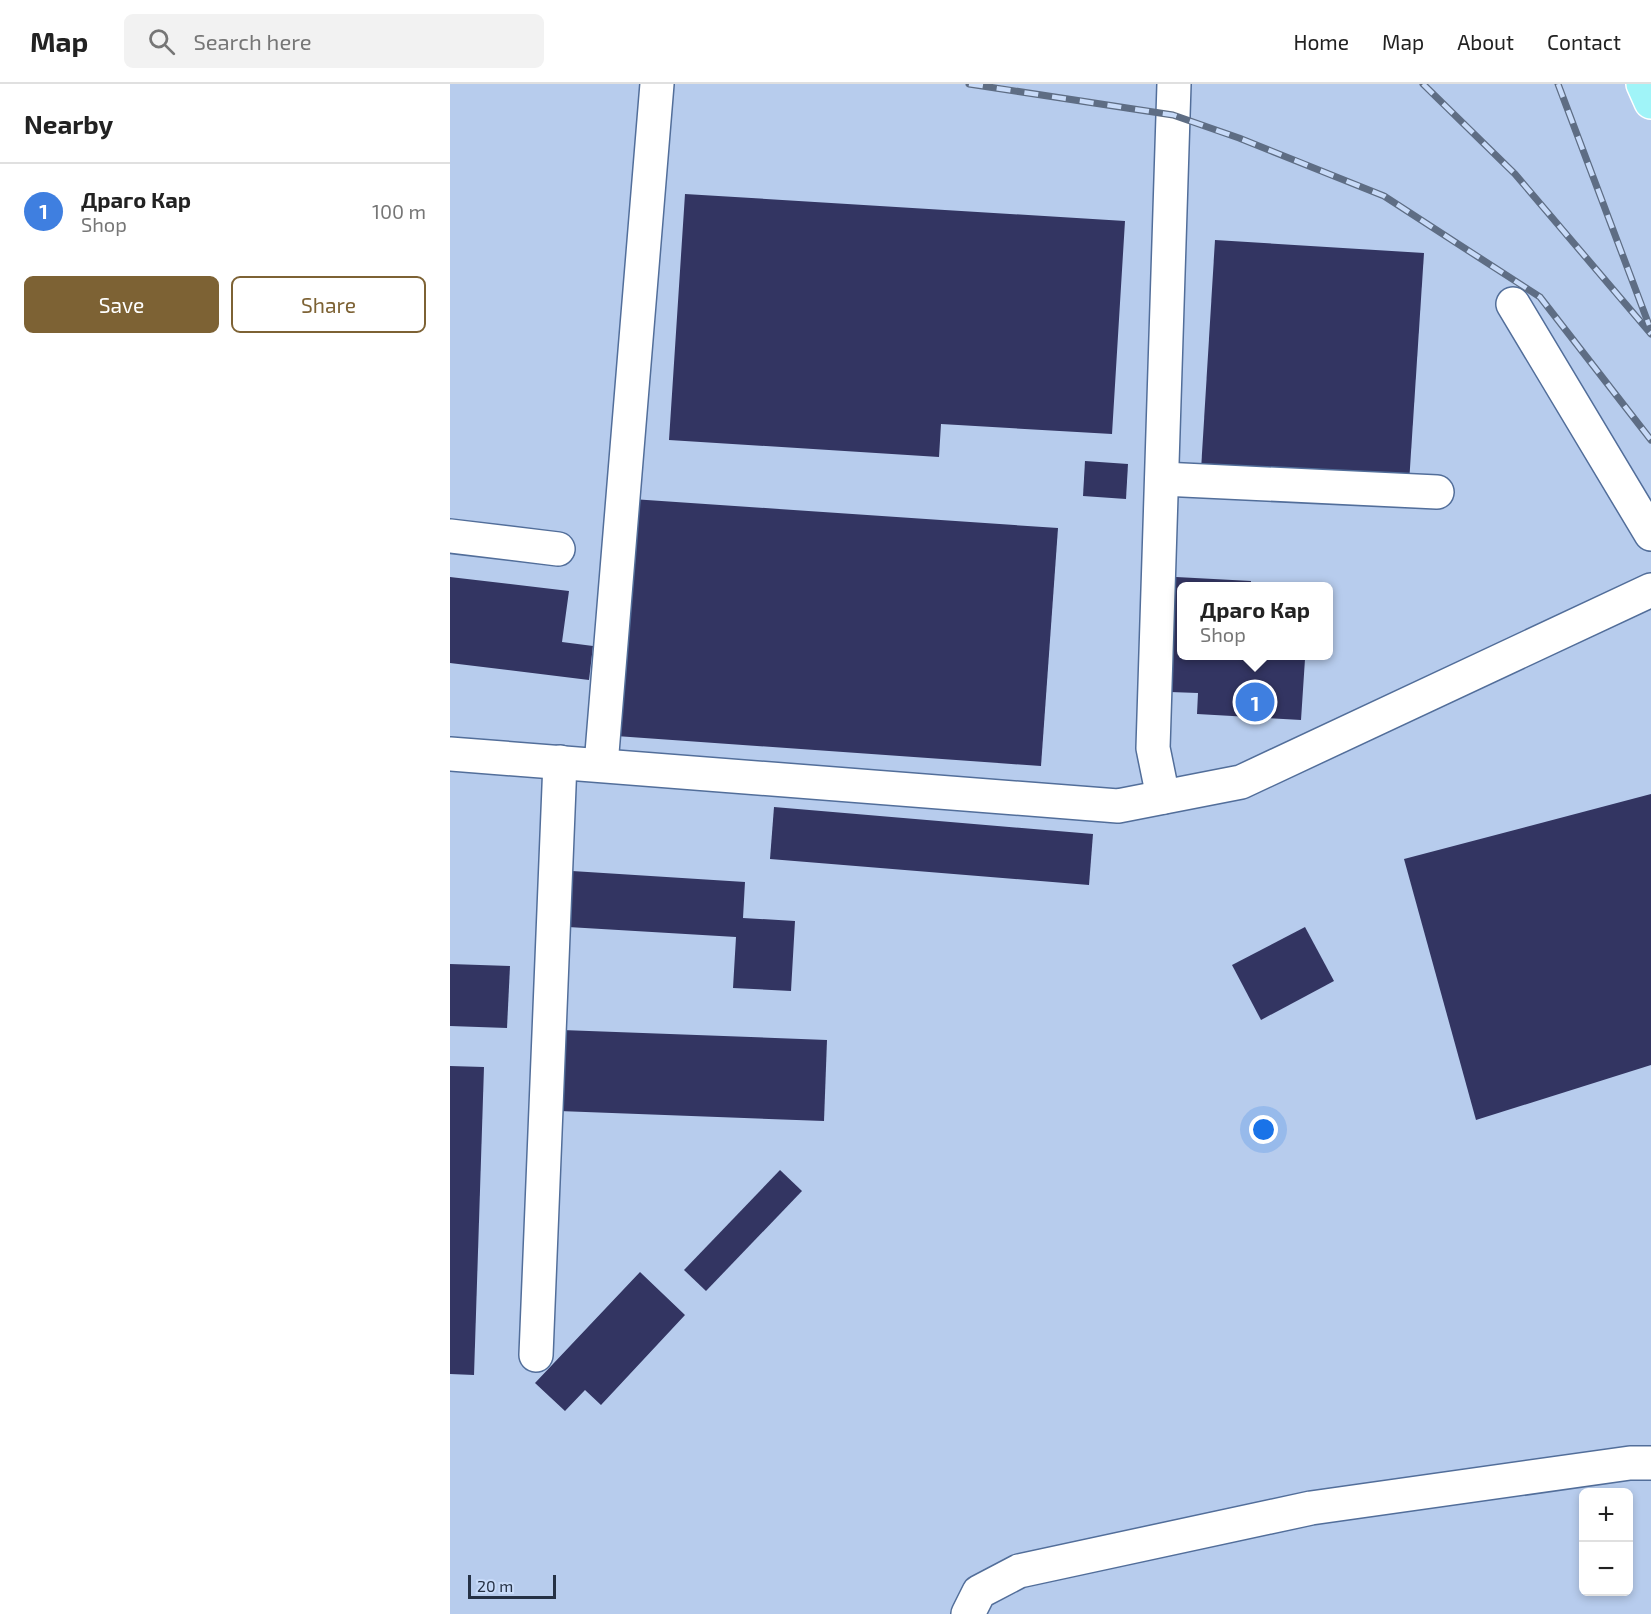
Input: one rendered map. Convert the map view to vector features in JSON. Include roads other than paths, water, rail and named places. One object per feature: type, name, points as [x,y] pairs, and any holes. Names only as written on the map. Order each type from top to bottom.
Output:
[{"type":"main road","points":[[1643,84],[1651,102]]},
{"type":"street","points":[[601,765],[657,84]]},
{"type":"street","points":[[1163,797],[1153,748],[1174,84]]},
{"type":"street","points":[[1513,304],[1651,534]]},
{"type":"street","points":[[1161,479],[1437,492]]},
{"type":"street","points":[[450,536],[558,549]]},
{"type":"street","points":[[450,754],[1118,806],[1241,782],[1651,590]]},
{"type":"street","points":[[536,1356],[560,762]]},
{"type":"street","points":[[968,1614],[979,1592],[1019,1571],[1311,1509],[1630,1463],[1651,1463]]},
{"type":"railway","points":[[969,84],[1173,115],[1239,138],[1384,196],[1540,297],[1651,440]]},
{"type":"railway","points":[[1423,84],[1515,174],[1651,334]]},
{"type":"railway","points":[[1558,84],[1649,325]]},
{"type":"place","name":"Драго Кар","points":[[1255,702]]}]
